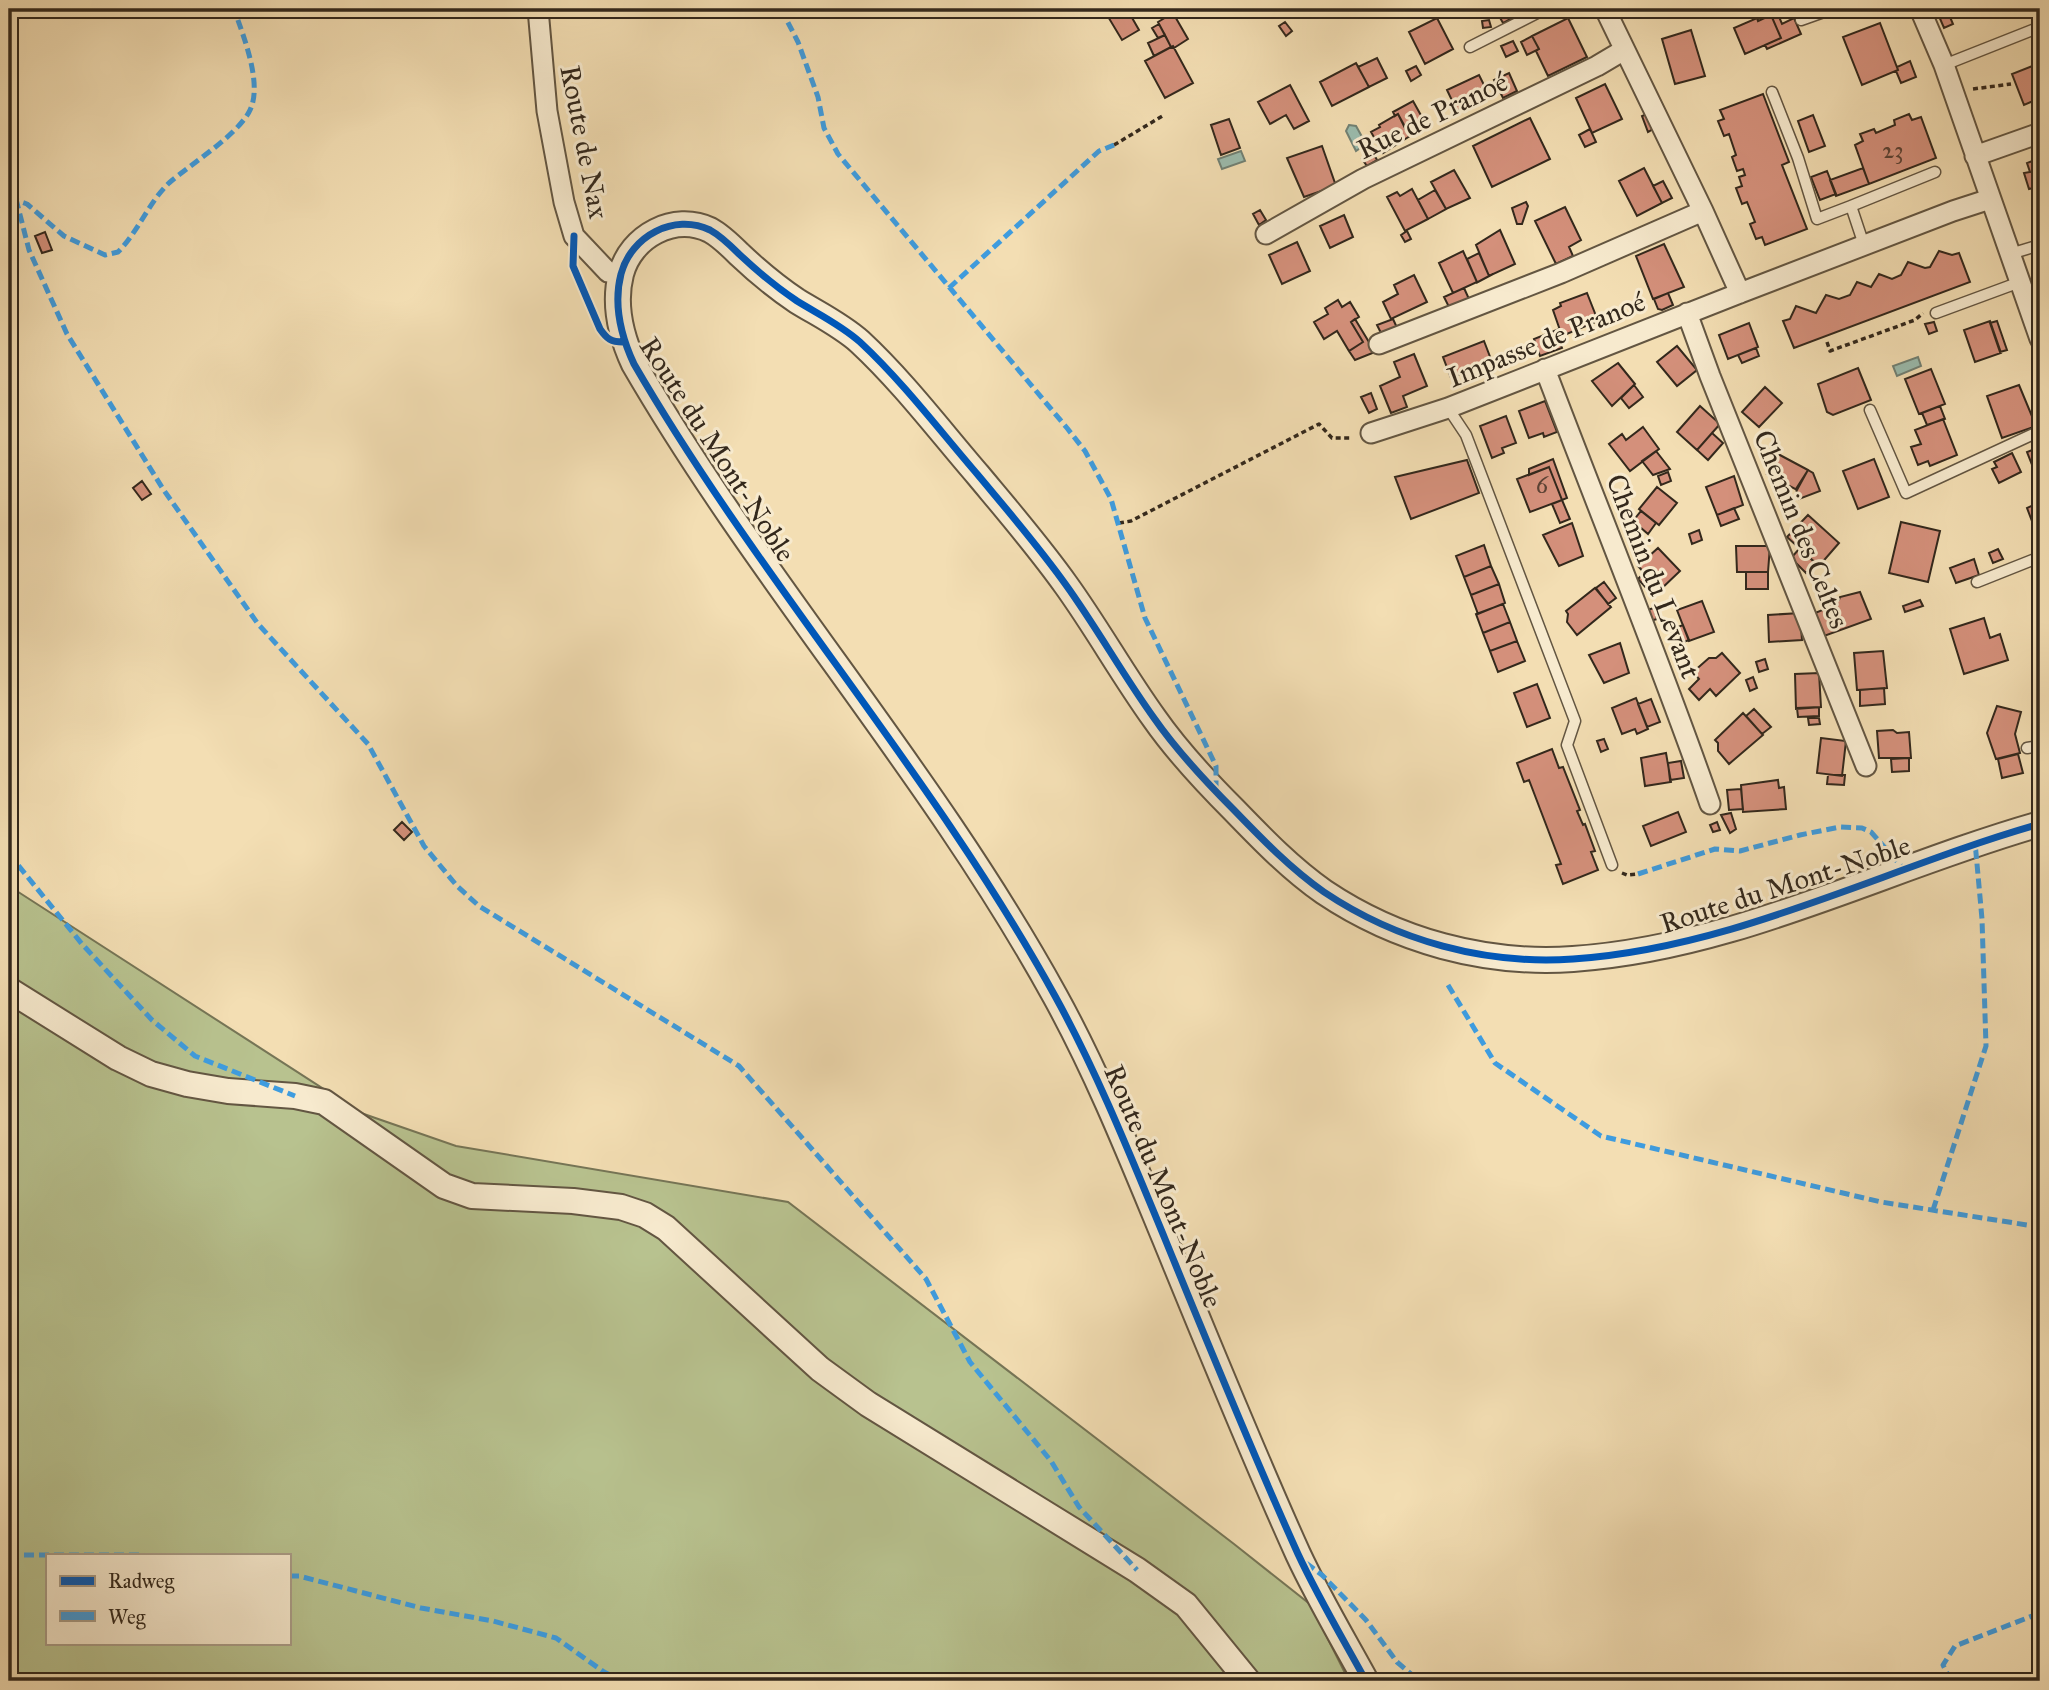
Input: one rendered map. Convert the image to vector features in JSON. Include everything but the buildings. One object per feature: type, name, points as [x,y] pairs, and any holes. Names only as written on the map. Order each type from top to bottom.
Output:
[{"type":"street","name":"Route de Nax","points":[[538,9],[547,111],[564,202],[574,236],[608,272]]},
{"type":"street","points":[[1605,9],[1740,293],[1990,199]]},
{"type":"street","points":[[1920,9],[1944,65],[2040,339]]},
{"type":"street","name":"Rue de Pranoé","points":[[1266,234],[1363,179],[1597,66],[1624,50]]},
{"type":"street","points":[[1975,156],[2040,132]]},
{"type":"street","points":[[1379,344],[1561,273],[1703,211]]},
{"type":"street","name":"Route du Mont-Noble","points":[[1366,1681],[1300,1559],[1125,1143],[1082,1048],[1055,997],[995,895],[945,819],[739,527],[634,364],[623,342],[618,297],[623,267],[631,253],[641,241],[667,226],[695,225],[708,229],[720,236],[779,288],[861,343],[894,377],[1065,582],[1152,716],[1193,767],[1259,836],[1320,889],[1354,911],[1390,928],[1441,946],[1486,955],[1550,960],[1614,955],[1692,940],[1745,925],[1975,842],[2040,824]]},
{"type":"street","name":"Impasse de Pranoé","points":[[1371,433],[1448,408],[1740,293]]},
{"type":"street","name":"Chemin des Celtes","points":[[1687,313],[1866,766]]},
{"type":"street","name":"Chemin du Levant","points":[[1545,369],[1710,804]]},
{"type":"street","points":[[9,990],[118,1058],[152,1074],[187,1084],[228,1091],[295,1096],[324,1102],[444,1186],[472,1196],[573,1201],[621,1207],[645,1215],[666,1227],[820,1369],[868,1404],[1137,1570],[1186,1605],[1248,1681]]},
{"type":"lane","points":[[1470,47],[1545,9]]},
{"type":"lane","points":[[1801,20],[1832,9]]},
{"type":"lane","points":[[1944,65],[2040,27]]},
{"type":"lane","points":[[1772,92],[1798,158],[1817,219],[1935,172]]},
{"type":"lane","points":[[1851,206],[1864,245]]},
{"type":"lane","points":[[2010,254],[2040,244]]},
{"type":"lane","points":[[1936,313],[2020,282]]},
{"type":"lane","points":[[1448,408],[1466,436],[1575,721],[1567,746],[1612,865]]},
{"type":"lane","points":[[1870,410],[1906,493],[2040,431]]},
{"type":"lane","points":[[1977,582],[2040,557]]},
{"type":"lane","points":[[2027,748],[2040,746]]},
{"type":"path","points":[[1953,92],[2011,84]]},
{"type":"path","points":[[1114,145],[1164,115]]},
{"type":"path","points":[[1827,342],[1830,351],[1914,320],[1924,313]]},
{"type":"path","points":[[1119,523],[1131,522],[1319,424],[1332,438],[1358,438],[1371,433]]},
{"type":"green space","points":[[9,886],[361,1113],[456,1146],[788,1202],[1311,1605],[1349,1681],[9,1681]]},
{"type":"shaded area","points":[[1349,125],[1356,126],[1366,144],[1356,151],[1346,131]]},
{"type":"shaded area","points":[[1241,151],[1245,161],[1222,169],[1218,159]]},
{"type":"shaded area","points":[[1918,357],[1921,366],[1897,376],[1893,366]]},
{"type":"marked path","points":[[9,198],[27,204],[64,236],[105,255],[118,252],[169,183],[224,140],[249,112],[253,101],[253,75],[247,46],[234,9]]},
{"type":"marked path","points":[[781,9],[798,42],[818,97],[824,128],[838,154],[1085,451],[1111,499],[1145,618],[1216,766],[1216,792]]},
{"type":"marked path","points":[[949,288],[1099,151],[1114,145]]},
{"type":"marked path","points":[[16,199],[29,250],[67,334],[163,489],[258,624],[368,744],[424,846],[457,886],[479,906],[739,1066],[926,1279],[970,1362],[1051,1461],[1079,1507],[1137,1570]]},
{"type":"marked path","points":[[1638,874],[1715,849],[1740,851],[1840,827],[1862,828],[1871,832],[1903,868]]},
{"type":"marked path","points":[[1933,1210],[1986,1046],[1982,919],[1975,842]]},
{"type":"marked path","points":[[9,854],[82,944],[152,1020],[195,1056],[295,1096]]},
{"type":"marked path","points":[[1448,985],[1495,1063],[1601,1136],[1881,1202],[2040,1227]]},
{"type":"marked path","points":[[9,1555],[46,1555]]},
{"type":"marked path","points":[[1306,1563],[1322,1575],[1366,1620],[1397,1662],[1419,1681]]},
{"type":"marked path","points":[[290,1576],[299,1576],[421,1608],[493,1621],[556,1638],[604,1672],[622,1681]]},
{"type":"marked path","points":[[1951,1681],[1943,1665],[1955,1646],[2040,1613]]},
{"type":"cycle path","points":[[1366,1681],[1298,1554],[1140,1177],[1086,1055],[1055,996],[956,834],[736,524],[634,364],[625,342],[618,309],[621,274],[634,249],[656,231],[669,226],[696,225],[710,230],[782,290],[860,342],[921,407],[1045,557],[1154,718],[1212,788],[1300,874],[1324,892],[1381,924],[1443,946],[1507,958],[1573,959],[1634,952],[1752,923],[2040,824]]},
{"type":"cycle path","points":[[574,236],[573,266],[600,329],[610,339],[623,342]]}]
